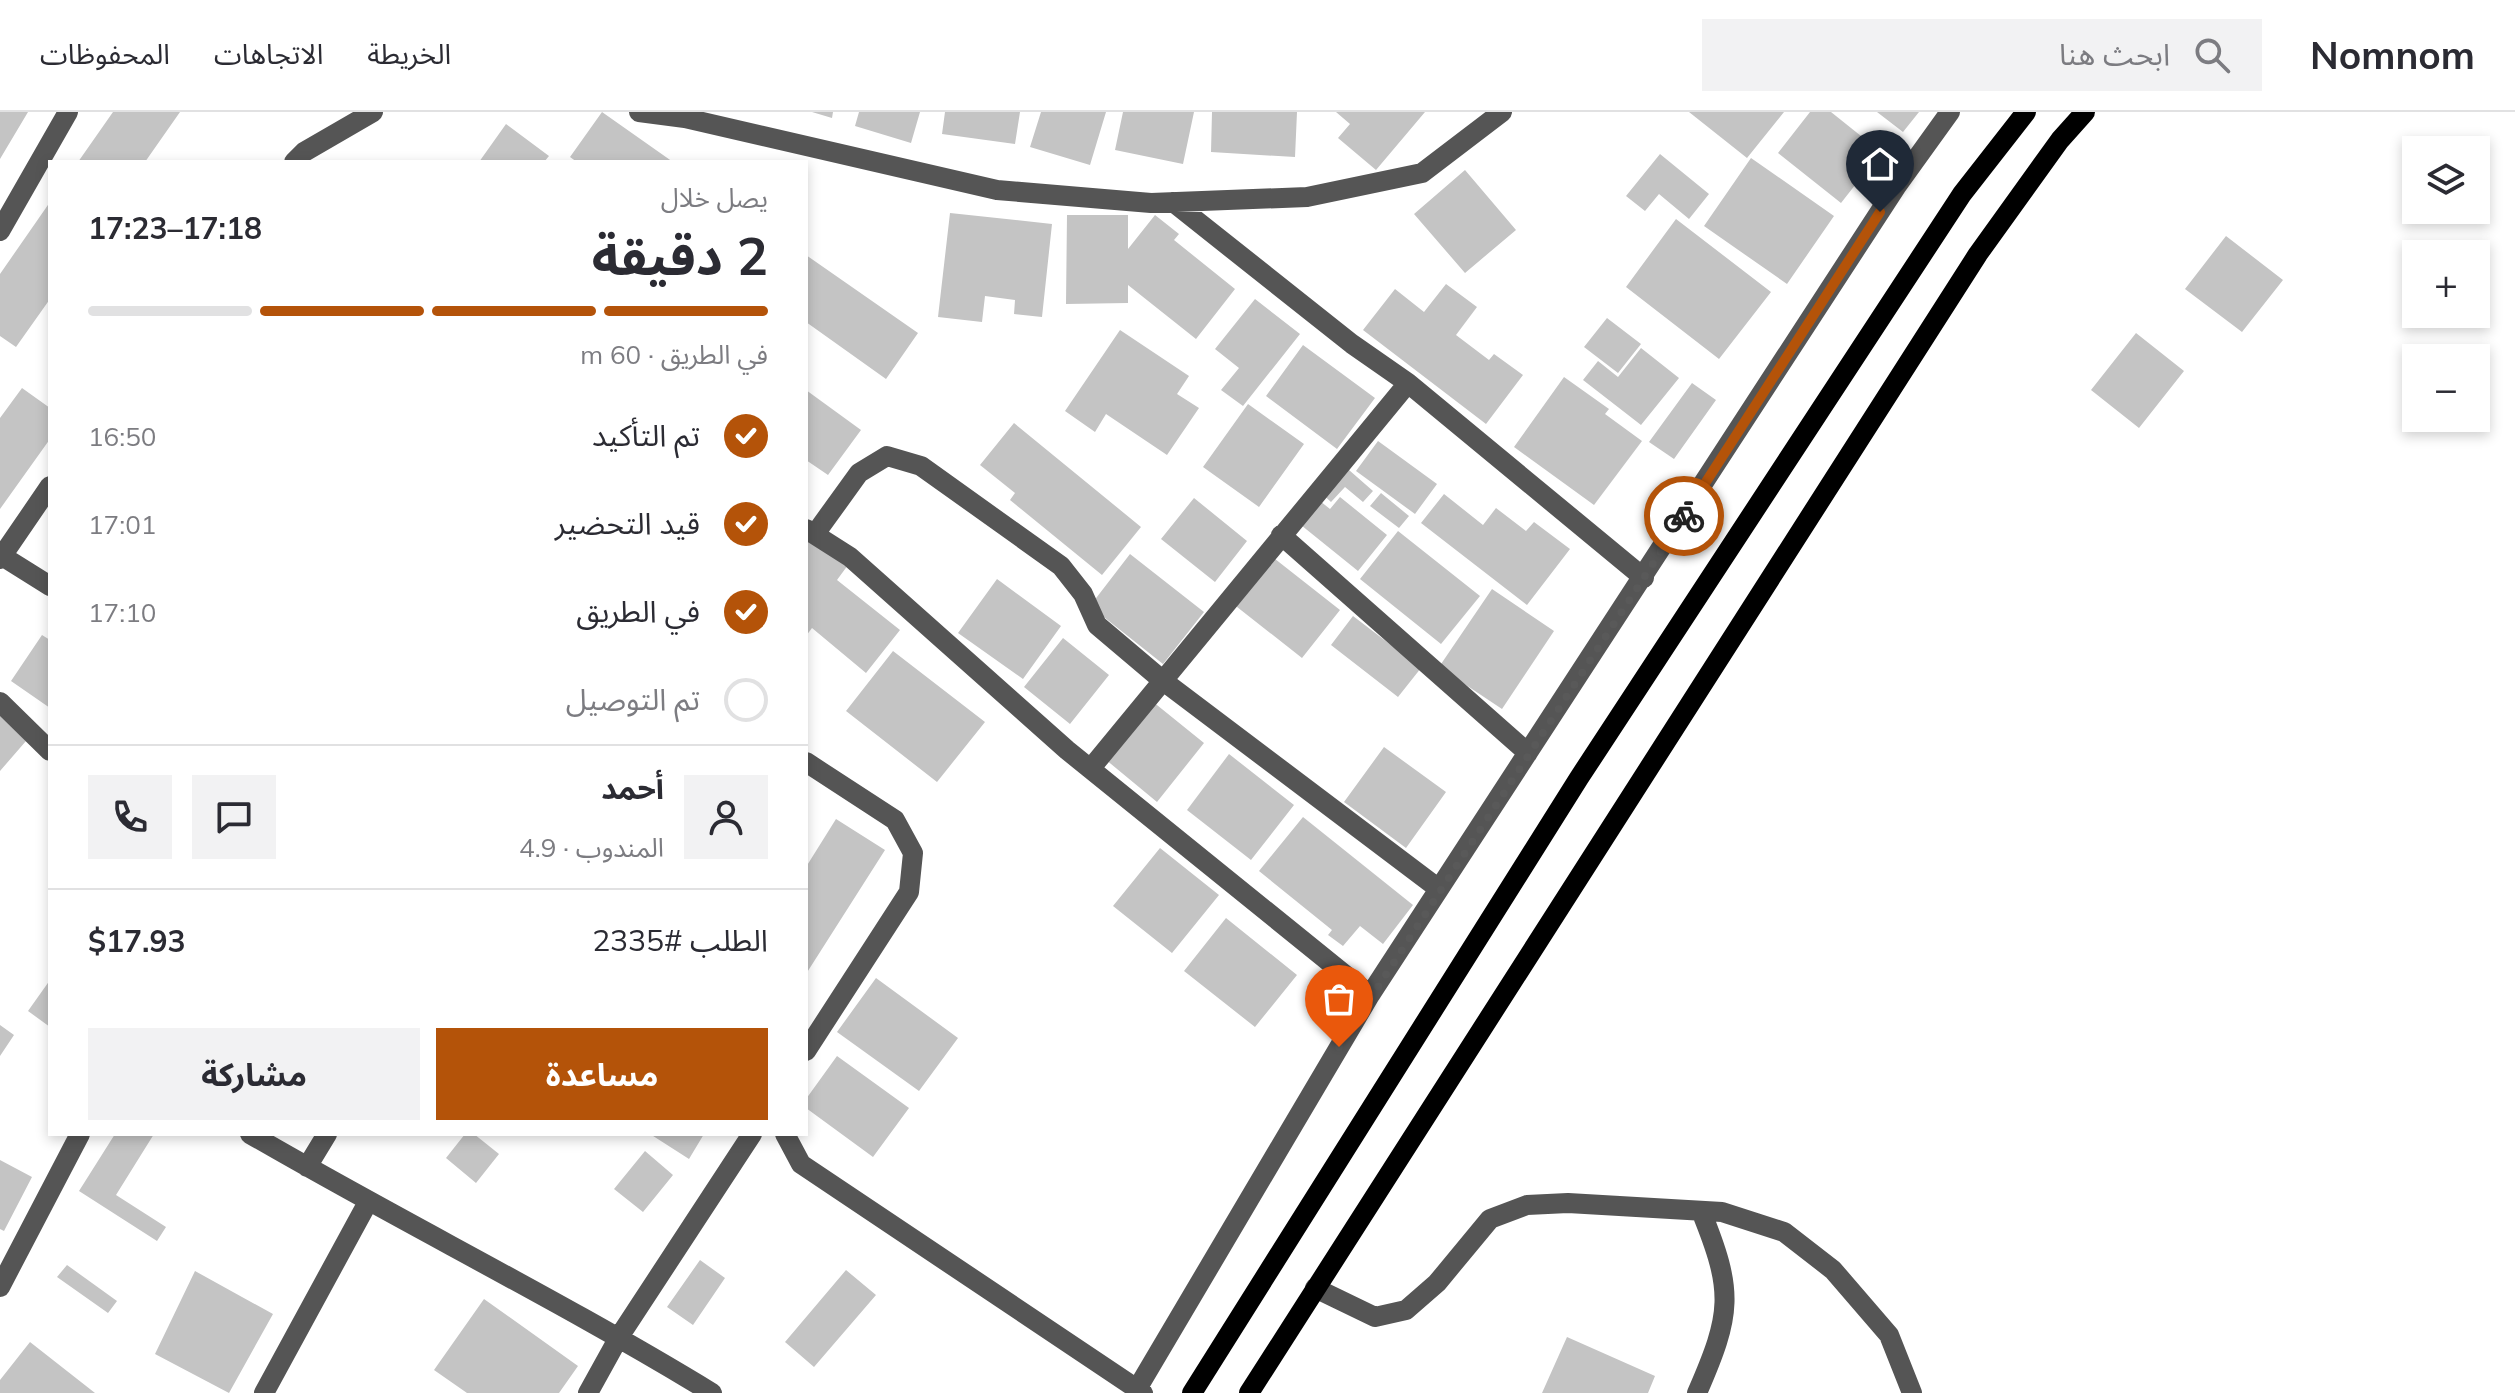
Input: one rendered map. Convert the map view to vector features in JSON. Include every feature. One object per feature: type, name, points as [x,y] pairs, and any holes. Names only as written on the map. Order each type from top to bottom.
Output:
[{"type":"main road","points":[[1192,1393],[1579,778],[1962,194],[2026,112]]},
{"type":"main road","points":[[1249,1393],[1978,254],[2060,140],[2085,112]]},
{"type":"street","points":[[0,231],[68,112]]},
{"type":"street","points":[[296,160],[304,152],[373,112]]},
{"type":"street","points":[[639,112],[685,118],[997,190],[1173,202],[1307,197],[1422,173],[1502,112]]},
{"type":"street","points":[[786,1136],[801,1164],[1140,1391],[1370,995],[1896,187],[1950,112]]},
{"type":"street","points":[[1173,202],[1352,344],[1408,383],[1644,578]]},
{"type":"street","points":[[1091,768],[1408,383]]},
{"type":"street","points":[[1370,995],[1091,768],[850,557],[810,531],[859,473],[887,456],[921,466],[1061,566],[1083,594],[1097,625],[1162,680],[1439,889]]},
{"type":"street","points":[[48,489],[1,558],[48,585]]},
{"type":"street","points":[[1281,535],[1528,753]]},
{"type":"street","points":[[0,702],[48,749]]},
{"type":"street","points":[[808,763],[895,820],[913,853],[909,892],[808,1048]]},
{"type":"street","points":[[0,1287],[79,1136]]},
{"type":"street","points":[[253,1136],[368,1202],[619,1337],[712,1393]]},
{"type":"street","points":[[307,1167],[326,1136]]},
{"type":"street","points":[[588,1393],[619,1337],[751,1136]]},
{"type":"street","points":[[264,1393],[368,1202]]},
{"type":"street","points":[[1315,1288],[1375,1317],[1406,1310],[1437,1283],[1490,1219],[1527,1205],[1568,1203],[1722,1212],[1784,1232],[1833,1270],[1889,1335],[1912,1393]]},
{"type":"street","points":[[1697,1393],[1720,1340],[1726,1291],[1722,1262],[1701,1211]]},
{"type":"building","points":[[0,112],[28,112],[0,159]]},
{"type":"building","points":[[113,112],[180,112],[146,160],[79,160]]},
{"type":"building","points":[[602,112],[670,160],[574,160],[570,157]]},
{"type":"building","points":[[812,112],[833,112],[832,118]]},
{"type":"building","points":[[859,112],[920,112],[911,143],[855,126]]},
{"type":"building","points":[[945,112],[1020,112],[1015,144],[942,134]]},
{"type":"building","points":[[1041,112],[1106,112],[1090,165],[1030,147]]},
{"type":"building","points":[[1123,112],[1194,112],[1183,164],[1115,150]]},
{"type":"building","points":[[1212,112],[1297,112],[1295,157],[1211,152]]},
{"type":"building","points":[[1336,112],[1425,112],[1376,170],[1338,138],[1350,124]]},
{"type":"building","points":[[1689,112],[1784,112],[1747,158]]},
{"type":"building","points":[[1810,112],[1831,112],[1881,152],[1841,203],[1778,153]]},
{"type":"building","points":[[1877,112],[1919,112],[1903,132]]},
{"type":"building","points":[[506,124],[549,156],[546,160],[480,160]]},
{"type":"building","points":[[1660,154],[1709,194],[1689,219],[1659,194],[1645,211],[1626,196]]},
{"type":"building","points":[[1751,158],[1834,216],[1787,284],[1704,226]]},
{"type":"building","points":[[1465,170],[1516,230],[1465,273],[1414,214]]},
{"type":"building","points":[[48,205],[48,302],[16,347],[0,336],[0,274]]},
{"type":"building","points":[[950,213],[1052,224],[1042,317],[1014,314],[1015,300],[985,296],[982,322],[938,317]]},
{"type":"building","points":[[1067,215],[1128,215],[1128,249],[1155,215],[1179,234],[1174,240],[1235,289],[1196,339],[1128,285],[1128,303],[1066,304]]},
{"type":"building","points":[[1676,219],[1771,292],[1719,359],[1626,287]]},
{"type":"building","points":[[2226,236],[2283,280],[2242,332],[2185,289]]},
{"type":"building","points":[[808,256],[918,333],[886,379],[808,323]]},
{"type":"building","points":[[1446,284],[1477,307],[1456,335],[1489,360],[1494,354],[1523,375],[1486,424],[1363,330],[1395,289],[1424,312]]},
{"type":"building","points":[[1255,299],[1300,334],[1243,406],[1221,390],[1239,368],[1215,349]]},
{"type":"building","points":[[1607,318],[1641,344],[1618,373],[1584,347]]},
{"type":"building","points":[[1120,330],[1189,376],[1177,394],[1199,408],[1167,455],[1106,414],[1095,432],[1065,411]]},
{"type":"building","points":[[2136,333],[2184,371],[2139,428],[2091,390]]},
{"type":"building","points":[[1303,345],[1375,398],[1337,449],[1266,396]]},
{"type":"building","points":[[1641,348],[1679,378],[1641,425],[1583,380],[1598,361],[1618,377]]},
{"type":"building","points":[[1564,377],[1609,409],[1605,414],[1642,441],[1594,505],[1514,447]]},
{"type":"building","points":[[1692,383],[1716,400],[1674,459],[1649,442]]},
{"type":"building","points":[[22,388],[48,407],[48,442],[0,509],[0,418]]},
{"type":"building","points":[[808,391],[861,430],[828,475],[808,461]]},
{"type":"building","points":[[1248,404],[1304,444],[1259,507],[1203,467]]},
{"type":"building","points":[[1014,423],[1141,527],[1102,575],[1010,500],[1015,493],[980,465]]},
{"type":"building","points":[[1378,441],[1437,484],[1415,514],[1356,471]]},
{"type":"building","points":[[1341,463],[1373,491],[1363,502],[1345,487],[1331,502],[1318,490]]},
{"type":"building","points":[[1381,493],[1409,516],[1399,528],[1370,506]]},
{"type":"building","points":[[1444,494],[1483,525],[1496,508],[1526,531],[1534,522],[1570,549],[1527,605],[1421,523]]},
{"type":"building","points":[[1315,497],[1330,509],[1340,497],[1387,535],[1358,571],[1296,521]]},
{"type":"building","points":[[1194,498],[1247,541],[1215,582],[1161,539]]},
{"type":"building","points":[[1398,531],[1480,596],[1441,644],[1360,579]]},
{"type":"building","points":[[808,534],[848,565],[837,580],[900,630],[866,673],[812,628],[808,633]]},
{"type":"building","points":[[1130,554],[1204,612],[1163,664],[1090,606]]},
{"type":"building","points":[[1270,555],[1340,610],[1302,658],[1232,603]]},
{"type":"building","points":[[997,579],[1061,626],[1023,679],[958,633]]},
{"type":"building","points":[[1492,589],[1554,631],[1502,709],[1439,667]]},
{"type":"building","points":[[1353,616],[1421,668],[1398,697],[1331,645]]},
{"type":"building","points":[[42,635],[48,639],[48,707],[11,681]]},
{"type":"building","points":[[1063,638],[1109,675],[1070,724],[1024,687]]},
{"type":"building","points":[[893,651],[985,722],[937,782],[846,711]]},
{"type":"building","points":[[1152,701],[1204,743],[1157,802],[1105,759]]},
{"type":"building","points":[[0,714],[26,741],[0,771]]},
{"type":"building","points":[[1384,747],[1446,792],[1406,848],[1344,802]]},
{"type":"building","points":[[1229,754],[1294,805],[1251,860],[1187,810]]},
{"type":"building","points":[[1303,817],[1413,905],[1383,944],[1360,926],[1343,946],[1328,935],[1332,930],[1259,871]]},
{"type":"building","points":[[836,819],[885,850],[808,971],[808,864]]},
{"type":"building","points":[[1160,848],[1219,895],[1172,953],[1113,906]]},
{"type":"building","points":[[1226,918],[1297,975],[1255,1027],[1184,971]]},
{"type":"building","points":[[876,978],[958,1038],[919,1091],[837,1032]]},
{"type":"building","points":[[48,983],[48,1026],[28,1011]]},
{"type":"building","points":[[0,1025],[14,1035],[0,1056]]},
{"type":"building","points":[[837,1056],[909,1108],[873,1157],[808,1109],[808,1096]]},
{"type":"building","points":[[114,1136],[153,1136],[116,1195],[166,1227],[157,1241],[79,1191]]},
{"type":"building","points":[[463,1136],[476,1136],[499,1154],[476,1183],[446,1158]]},
{"type":"building","points":[[653,1136],[703,1136],[689,1159]]},
{"type":"building","points":[[645,1151],[673,1175],[643,1212],[614,1189]]},
{"type":"building","points":[[0,1160],[32,1177],[4,1231],[0,1229]]},
{"type":"building","points":[[700,1260],[725,1278],[693,1325],[667,1307]]},
{"type":"building","points":[[67,1265],[117,1301],[108,1313],[57,1277]]},
{"type":"building","points":[[846,1270],[876,1295],[814,1367],[785,1342]]},
{"type":"building","points":[[195,1271],[273,1314],[229,1393],[155,1354]]},
{"type":"building","points":[[484,1299],[578,1366],[559,1393],[467,1393],[434,1370]]},
{"type":"building","points":[[1567,1337],[1655,1376],[1648,1393],[1542,1393]]},
{"type":"building","points":[[30,1342],[95,1393],[0,1393],[0,1380]]},
{"type":"way so far","points":[[1339,1047],[1684,516]]},
{"type":"route","points":[[1684,516],[1880,212]]}]
